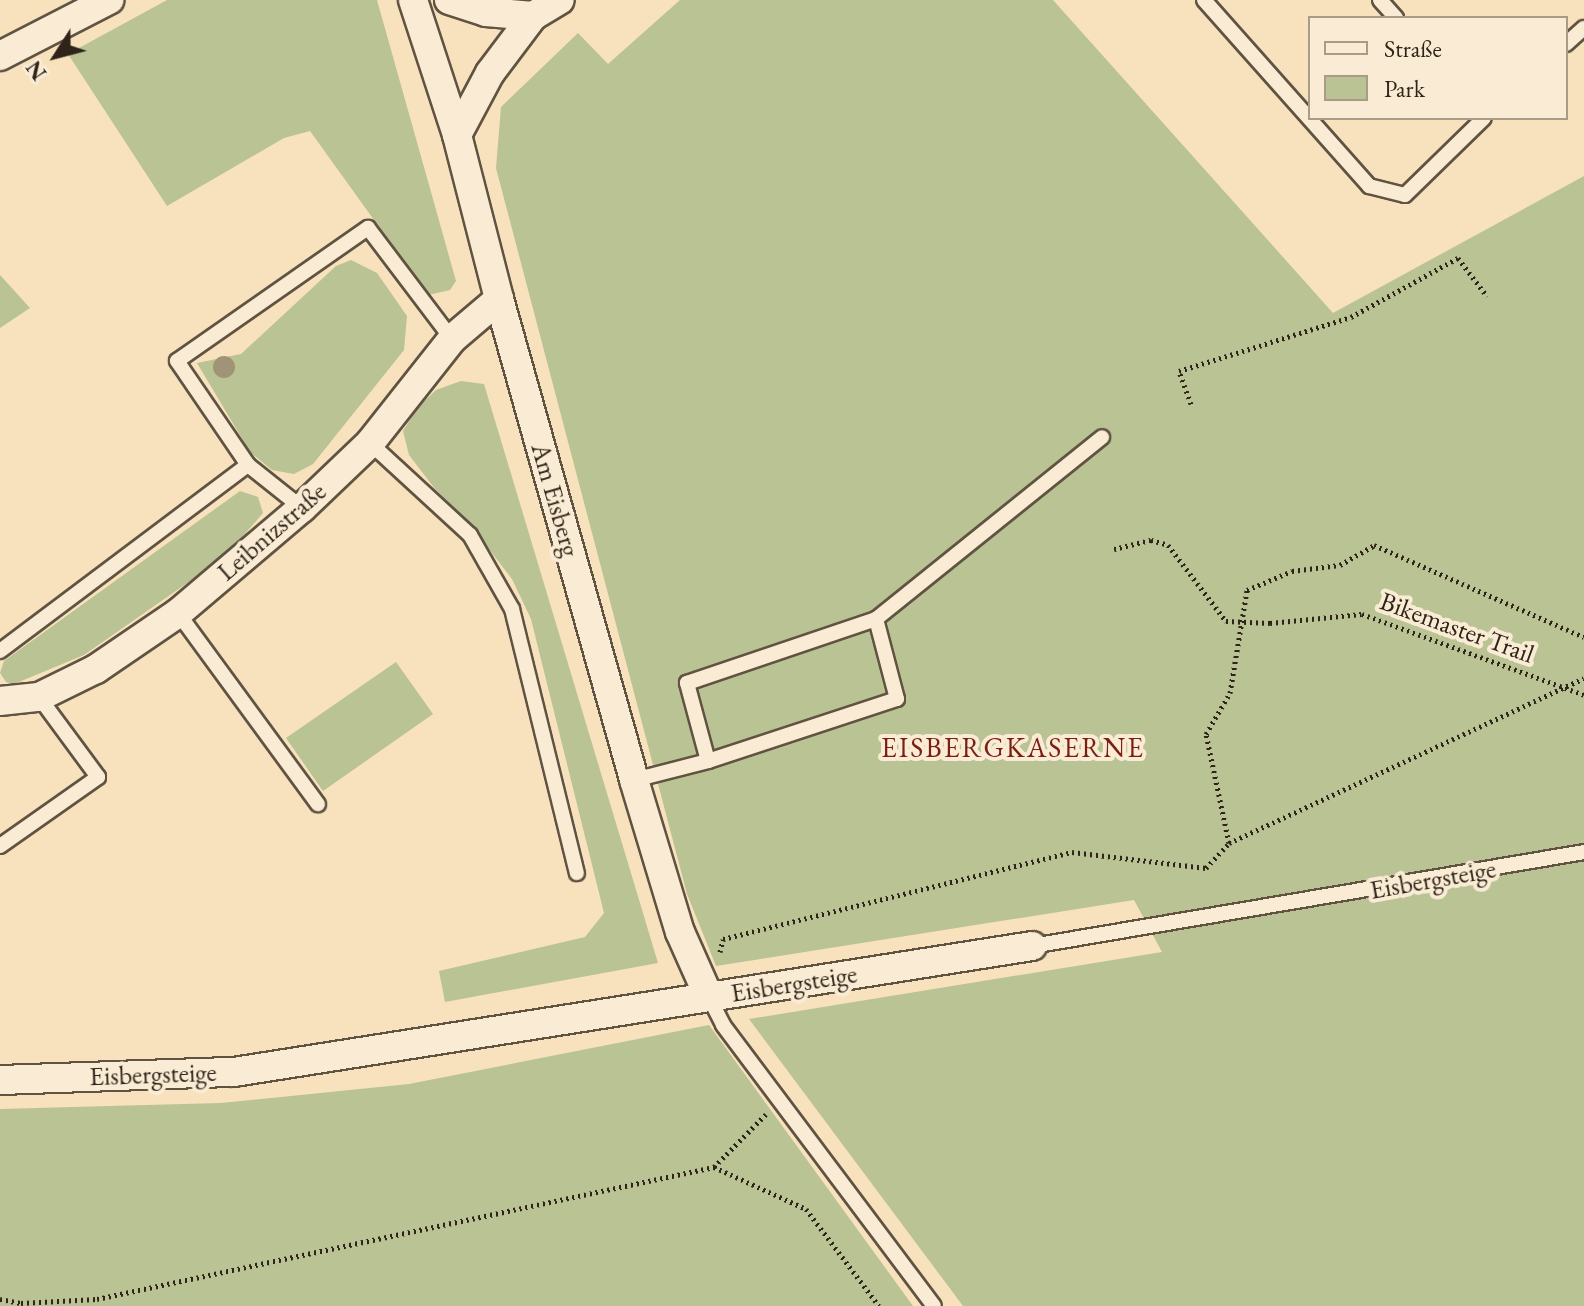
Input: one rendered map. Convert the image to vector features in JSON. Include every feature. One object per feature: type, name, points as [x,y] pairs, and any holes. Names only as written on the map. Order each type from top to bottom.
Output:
[{"type":"street","points":[[0,56],[109,0]]},
{"type":"street","name":"Am Eisberg","points":[[413,0],[457,135],[499,299],[634,780],[680,932],[709,997]]},
{"type":"street","points":[[449,0],[486,12],[533,16]]},
{"type":"street","points":[[457,135],[490,73],[533,16],[560,0]]},
{"type":"street","name":"Leibnizstraße","points":[[0,701],[39,697],[96,669],[178,613],[302,508],[370,443],[452,339],[499,299]]},
{"type":"street","name":"Eisbergsteige","points":[[0,1080],[234,1072],[1032,946]]},
{"type":"lane","points":[[1204,0],[1308,117]]},
{"type":"lane","points":[[1380,0],[1394,16]]},
{"type":"lane","points":[[1568,42],[1584,28]]},
{"type":"lane","points":[[1310,120],[1369,186],[1405,195],[1482,120]]},
{"type":"lane","points":[[302,508],[248,465],[177,361],[368,228],[452,339]]},
{"type":"lane","points":[[708,761],[687,683],[876,619],[1102,437]]},
{"type":"lane","points":[[370,443],[470,535],[512,609],[577,873]]},
{"type":"lane","points":[[0,651],[248,465]]},
{"type":"lane","points":[[178,613],[318,804]]},
{"type":"lane","points":[[634,780],[708,761],[897,699],[876,619]]},
{"type":"lane","points":[[0,846],[98,777],[39,697]]},
{"type":"lane","name":"Eisbergsteige","points":[[1032,946],[1584,852]]},
{"type":"lane","points":[[709,997],[723,1025],[934,1306]]},
{"type":"path","points":[[1191,404],[1179,371],[1351,317],[1458,258],[1487,296]]},
{"type":"path","points":[[1114,549],[1151,540],[1168,545],[1189,577],[1226,621],[1241,622]]},
{"type":"path","points":[[1229,843],[1206,734],[1230,693],[1247,590],[1292,571],[1340,565],[1374,545],[1584,637]]},
{"type":"path","name":"Bikemaster Trail","points":[[1241,622],[1270,623],[1362,614],[1584,695]]},
{"type":"path","points":[[709,997],[723,939],[1072,852],[1206,868],[1229,843],[1584,678]]},
{"type":"path","points":[[0,1299],[21,1303],[97,1299],[714,1167],[781,1099]]},
{"type":"path","points":[[714,1167],[806,1209],[879,1306]]},
{"type":"green space","points":[[167,0],[377,0],[456,281],[450,290],[428,295],[310,131],[284,138],[167,206],[68,54]]},
{"type":"green space","points":[[680,0],[1053,0],[1333,313],[1584,176],[1584,1306],[963,1306],[749,1019],[1162,952],[1134,900],[716,966],[687,894],[496,168],[501,107],[578,33],[608,64]]},
{"type":"green space","points":[[351,260],[377,273],[407,316],[404,350],[313,464],[294,474],[272,470],[250,452],[197,363],[241,354],[336,266]]},
{"type":"green space","points":[[0,275],[30,308],[0,328]]},
{"type":"green space","points":[[461,381],[484,384],[658,963],[445,1002],[439,971],[585,937],[604,913],[531,619],[512,579],[466,519],[435,489],[409,455],[403,431],[417,408],[436,390]]},
{"type":"green space","points":[[240,491],[258,497],[263,513],[203,572],[84,655],[14,684],[6,682],[0,673],[4,661]]},
{"type":"green space","points":[[396,662],[433,714],[323,791],[286,738]]},
{"type":"green space","points":[[709,1025],[913,1306],[0,1306],[0,1109],[221,1103],[409,1084]]},
{"type":"district","name":"EISBERGKASERNE","points":[[1013,747]]}]
